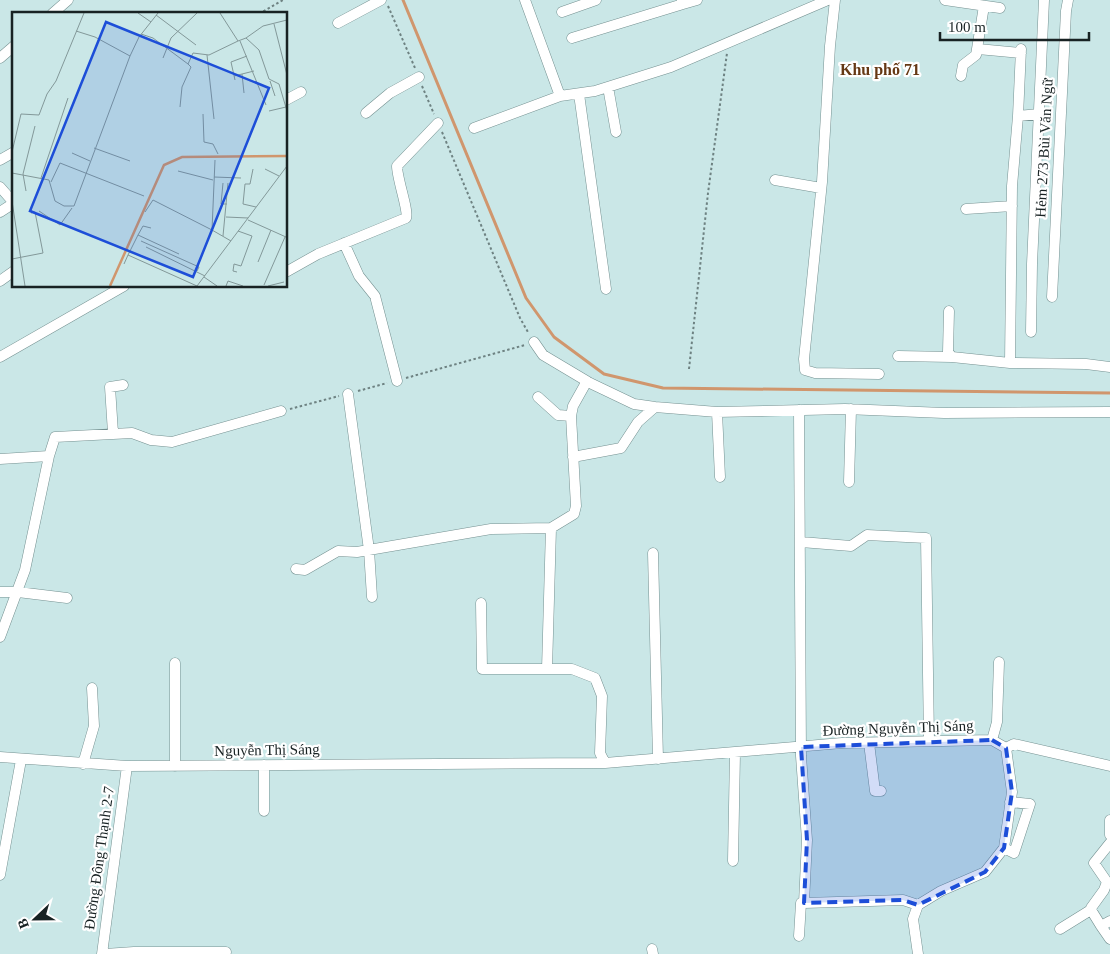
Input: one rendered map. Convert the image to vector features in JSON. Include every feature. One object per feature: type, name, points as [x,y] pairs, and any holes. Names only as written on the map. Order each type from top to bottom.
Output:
[{"type":"street","points":[[54,12],[68,0]]},
{"type":"street","points":[[338,23],[381,0]]},
{"type":"street","points":[[525,0],[560,96]]},
{"type":"street","points":[[562,12],[596,0]]},
{"type":"street","points":[[572,38],[682,2],[696,0]]},
{"type":"street","points":[[474,128],[560,96],[579,94],[608,87],[671,67],[828,0]]},
{"type":"street","points":[[835,0],[830,46],[821,188],[804,359],[805,370],[815,373],[879,374]]},
{"type":"street","points":[[945,0],[1000,8]]},
{"type":"street","points":[[1032,332],[1044,0]]},
{"type":"street","name":"Hẻm 273 Bùi Văn Ngữ","points":[[1052,297],[1068,0]]},
{"type":"street","points":[[962,76],[963,65],[973,58],[978,50],[984,6]]},
{"type":"street","points":[[0,58],[12,48]]},
{"type":"street","points":[[978,50],[1021,51],[1012,206],[1010,363]]},
{"type":"street","points":[[366,112],[390,93],[418,77]]},
{"type":"street","points":[[608,87],[616,132]]},
{"type":"street","points":[[288,99],[301,92]]},
{"type":"street","points":[[579,94],[606,289]]},
{"type":"street","points":[[1018,116],[1039,114]]},
{"type":"street","points":[[288,271],[318,254],[406,218],[408,213],[400,193],[397,166],[438,122]]},
{"type":"street","points":[[0,160],[12,153]]},
{"type":"street","points":[[775,180],[821,188]]},
{"type":"street","points":[[0,186],[12,201]]},
{"type":"street","points":[[0,212],[12,204]]},
{"type":"street","points":[[966,208],[1012,206]]},
{"type":"street","points":[[344,243],[359,276],[375,296],[397,381]]},
{"type":"street","points":[[0,281],[12,272]]},
{"type":"street","points":[[0,357],[121,288]]},
{"type":"street","points":[[949,311],[948,352],[952,357]]},
{"type":"street","points":[[534,342],[543,355],[587,381],[634,404],[655,407],[716,412],[850,409],[954,413],[1110,412]]},
{"type":"street","points":[[898,356],[952,357],[1010,363],[1086,364],[1110,367]]},
{"type":"street","points":[[296,569],[305,570],[338,551],[369,550],[491,529],[551,528],[574,514],[576,506],[571,416],[572,406],[587,381]]},
{"type":"street","points":[[113,433],[110,387],[123,385]]},
{"type":"street","points":[[348,394],[369,550],[372,597]]},
{"type":"street","points":[[538,397],[558,415],[571,416]]},
{"type":"street","points":[[573,457],[621,448],[638,422],[655,407]]},
{"type":"street","points":[[849,482],[850,409]]},
{"type":"street","points":[[799,410],[801,747],[807,840],[804,903]]},
{"type":"street","points":[[0,637],[25,570],[48,456],[55,437],[132,433],[151,440],[172,442],[281,411]]},
{"type":"street","points":[[716,412],[720,477]]},
{"type":"street","points":[[0,459],[48,456]]},
{"type":"street","points":[[547,670],[551,528]]},
{"type":"street","points":[[801,542],[851,546],[868,535],[926,538],[930,741]]},
{"type":"street","points":[[653,553],[658,760]]},
{"type":"street","points":[[0,592],[18,592],[68,598]]},
{"type":"street","points":[[480,603],[482,669],[572,669],[595,678],[602,696],[600,752],[606,763]]},
{"type":"street","points":[[992,740],[996,722],[998,662]]},
{"type":"street","points":[[175,663],[175,766]]},
{"type":"street","points":[[83,764],[94,726],[92,688]]},
{"type":"street","name":"Đường Nguyễn Thị Sáng","points":[[534,763],[606,763],[801,747],[930,741],[992,740],[1006,748]]},
{"type":"street","points":[[869,743],[875,791],[881,791]]},
{"type":"street","points":[[918,954],[913,919],[918,905],[941,891],[985,872],[1004,848],[1012,792],[1006,748],[1014,744],[1110,766]]},
{"type":"street","points":[[734,861],[735,753]]},
{"type":"street","name":"Nguyễn Thị Sáng","points":[[0,757],[21,760],[127,766],[534,763]]},
{"type":"street","points":[[0,870],[21,760]]},
{"type":"street","points":[[264,765],[264,811]]},
{"type":"street","name":"Đường Đông Thạnh 2-7","points":[[104,954],[127,766]]},
{"type":"street","points":[[1004,848],[1014,852],[1030,804],[1010,802]]},
{"type":"street","points":[[1110,820],[1110,835]]},
{"type":"street","points":[[1091,908],[1104,890],[1107,882],[1094,863],[1110,843]]},
{"type":"street","points":[[800,936],[801,903],[903,900],[918,905]]},
{"type":"street","points":[[1060,929],[1089,911],[1106,924],[1110,939]]},
{"type":"street","points":[[104,954],[134,952],[226,952]]},
{"type":"path","points":[[262,12],[283,0]]},
{"type":"path","points":[[281,411],[397,381],[534,342],[520,318],[461,171],[418,77],[386,0]]},
{"type":"path","points":[[689,369],[708,193],[728,44]]},
{"type":"highlighted area","points":[[992,740],[1006,748],[1012,792],[1004,848],[985,872],[918,905],[903,900],[804,903],[807,840],[801,747]]},
{"type":"waterway","points":[[403,0],[526,298],[554,337],[604,374],[663,388],[1110,393]]},
{"type":"district","name":"Khu phố 71","points":[[880,69]]}]
